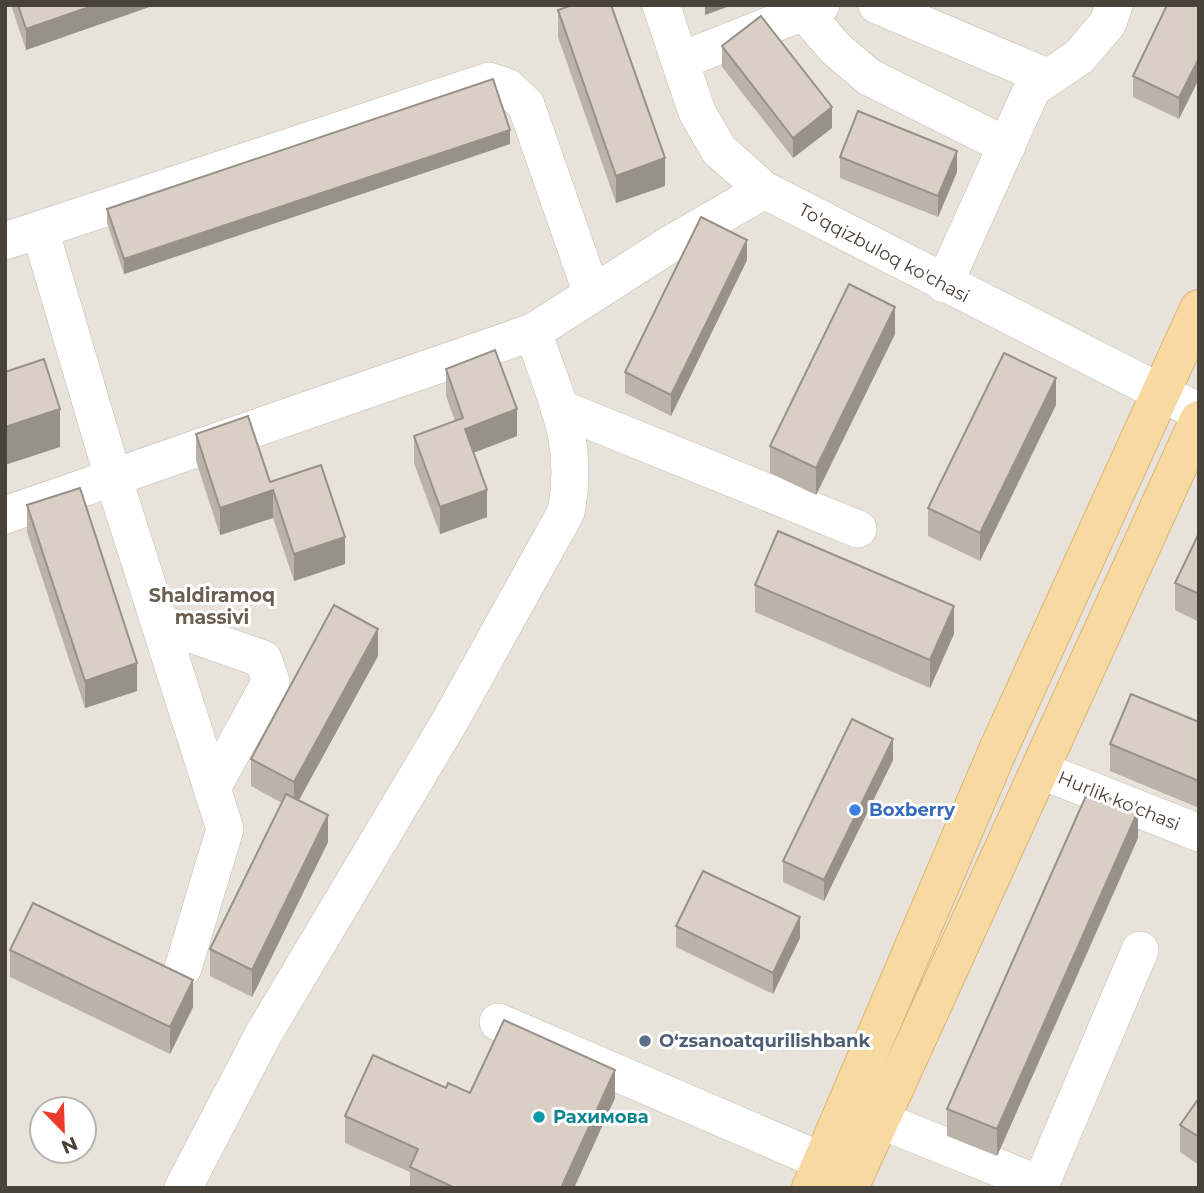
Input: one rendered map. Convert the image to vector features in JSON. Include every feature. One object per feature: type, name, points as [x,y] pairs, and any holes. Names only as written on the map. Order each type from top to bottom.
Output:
[{"type":"main road","points":[[816,1174],[998,750],[1199,309]]},
{"type":"main road","points":[[849,1188],[1199,419]]},
{"type":"street","name":"To'qqizbuloq ko'chasi","points":[[661,5],[696,112],[719,150],[764,190],[1199,412]]},
{"type":"street","points":[[877,5],[1047,77]]},
{"type":"street","points":[[944,284],[1032,89],[1079,57],[1108,23],[1114,5]]},
{"type":"street","points":[[680,61],[812,9],[836,49],[869,77],[1007,146]]},
{"type":"street","points":[[5,241],[489,81],[508,87],[526,105],[592,294]]},
{"type":"street","points":[[5,515],[533,332],[764,190]]},
{"type":"street","points":[[40,230],[113,477],[225,829],[183,968]]},
{"type":"street","points":[[183,1188],[284,1000],[450,721],[566,512],[572,482],[570,442],[533,332]]},
{"type":"street","points":[[559,408],[858,529]]},
{"type":"street","points":[[160,623],[263,659],[268,668],[271,681],[212,788]]},
{"type":"street","name":"Hurlik ko'chasi","points":[[1040,770],[1199,833]]},
{"type":"street","points":[[880,1120],[1040,1186],[1140,950]]},
{"type":"street","points":[[498,1022],[816,1174]]},
{"type":"shaded area","points":[[5,5],[1199,5],[1199,1188],[5,1188]]},
{"type":"building","points":[[18,5],[95,5],[26,29]]},
{"type":"building","points":[[572,5],[611,5],[665,158],[616,176],[558,10]]},
{"type":"building","points":[[1167,5],[1199,5],[1199,58],[1179,98],[1133,76]]},
{"type":"building","points":[[761,16],[832,107],[793,138],[722,46]]},
{"type":"building","points":[[493,79],[510,130],[124,259],[107,209]]},
{"type":"building","points":[[858,111],[957,151],[938,196],[840,157]]},
{"type":"building","points":[[701,217],[747,240],[671,395],[625,372]]},
{"type":"building","points":[[849,284],[895,307],[816,468],[770,446]]},
{"type":"building","points":[[495,350],[517,409],[465,429],[487,490],[440,507],[414,436],[463,418],[446,369]]},
{"type":"building","points":[[1004,353],[1056,378],[980,533],[928,508]]},
{"type":"building","points":[[44,359],[60,409],[5,427],[5,372]]},
{"type":"building","points":[[248,416],[270,482],[321,465],[345,537],[294,554],[273,490],[220,508],[196,434]]},
{"type":"building","points":[[80,488],[137,663],[85,681],[27,505]]},
{"type":"building","points":[[778,531],[954,606],[930,660],[755,585]]},
{"type":"building","points":[[1199,533],[1199,594],[1175,583]]},
{"type":"building","points":[[334,605],[378,629],[294,782],[251,759]]},
{"type":"building","points":[[1131,694],[1199,722],[1199,781],[1110,744]]},
{"type":"building","points":[[852,719],[893,739],[824,880],[783,861]]},
{"type":"building","points":[[1089,789],[1138,811],[997,1129],[947,1109]]},
{"type":"building","points":[[286,794],[328,815],[252,970],[210,949]]},
{"type":"building","points":[[703,871],[800,917],[773,973],[676,926]]},
{"type":"building","points":[[33,903],[193,980],[170,1027],[10,950]]},
{"type":"building","name":"Рахимова","points":[[504,1020],[615,1070],[561,1188],[455,1188],[410,1167],[418,1149],[345,1116],[373,1055],[446,1088],[448,1083],[470,1093]]},
{"type":"building","points":[[1199,1098],[1199,1137],[1180,1125]]},
{"type":"place","name":"Boxberry","points":[[855,810]]},
{"type":"place","name":"Oʻzsanoatqurilishbank","points":[[645,1041]]},
{"type":"place","name":"Рахимова","points":[[539,1117]]},
{"type":"district","name":"Shaldiramoq massivi","points":[[212,606]]}]
